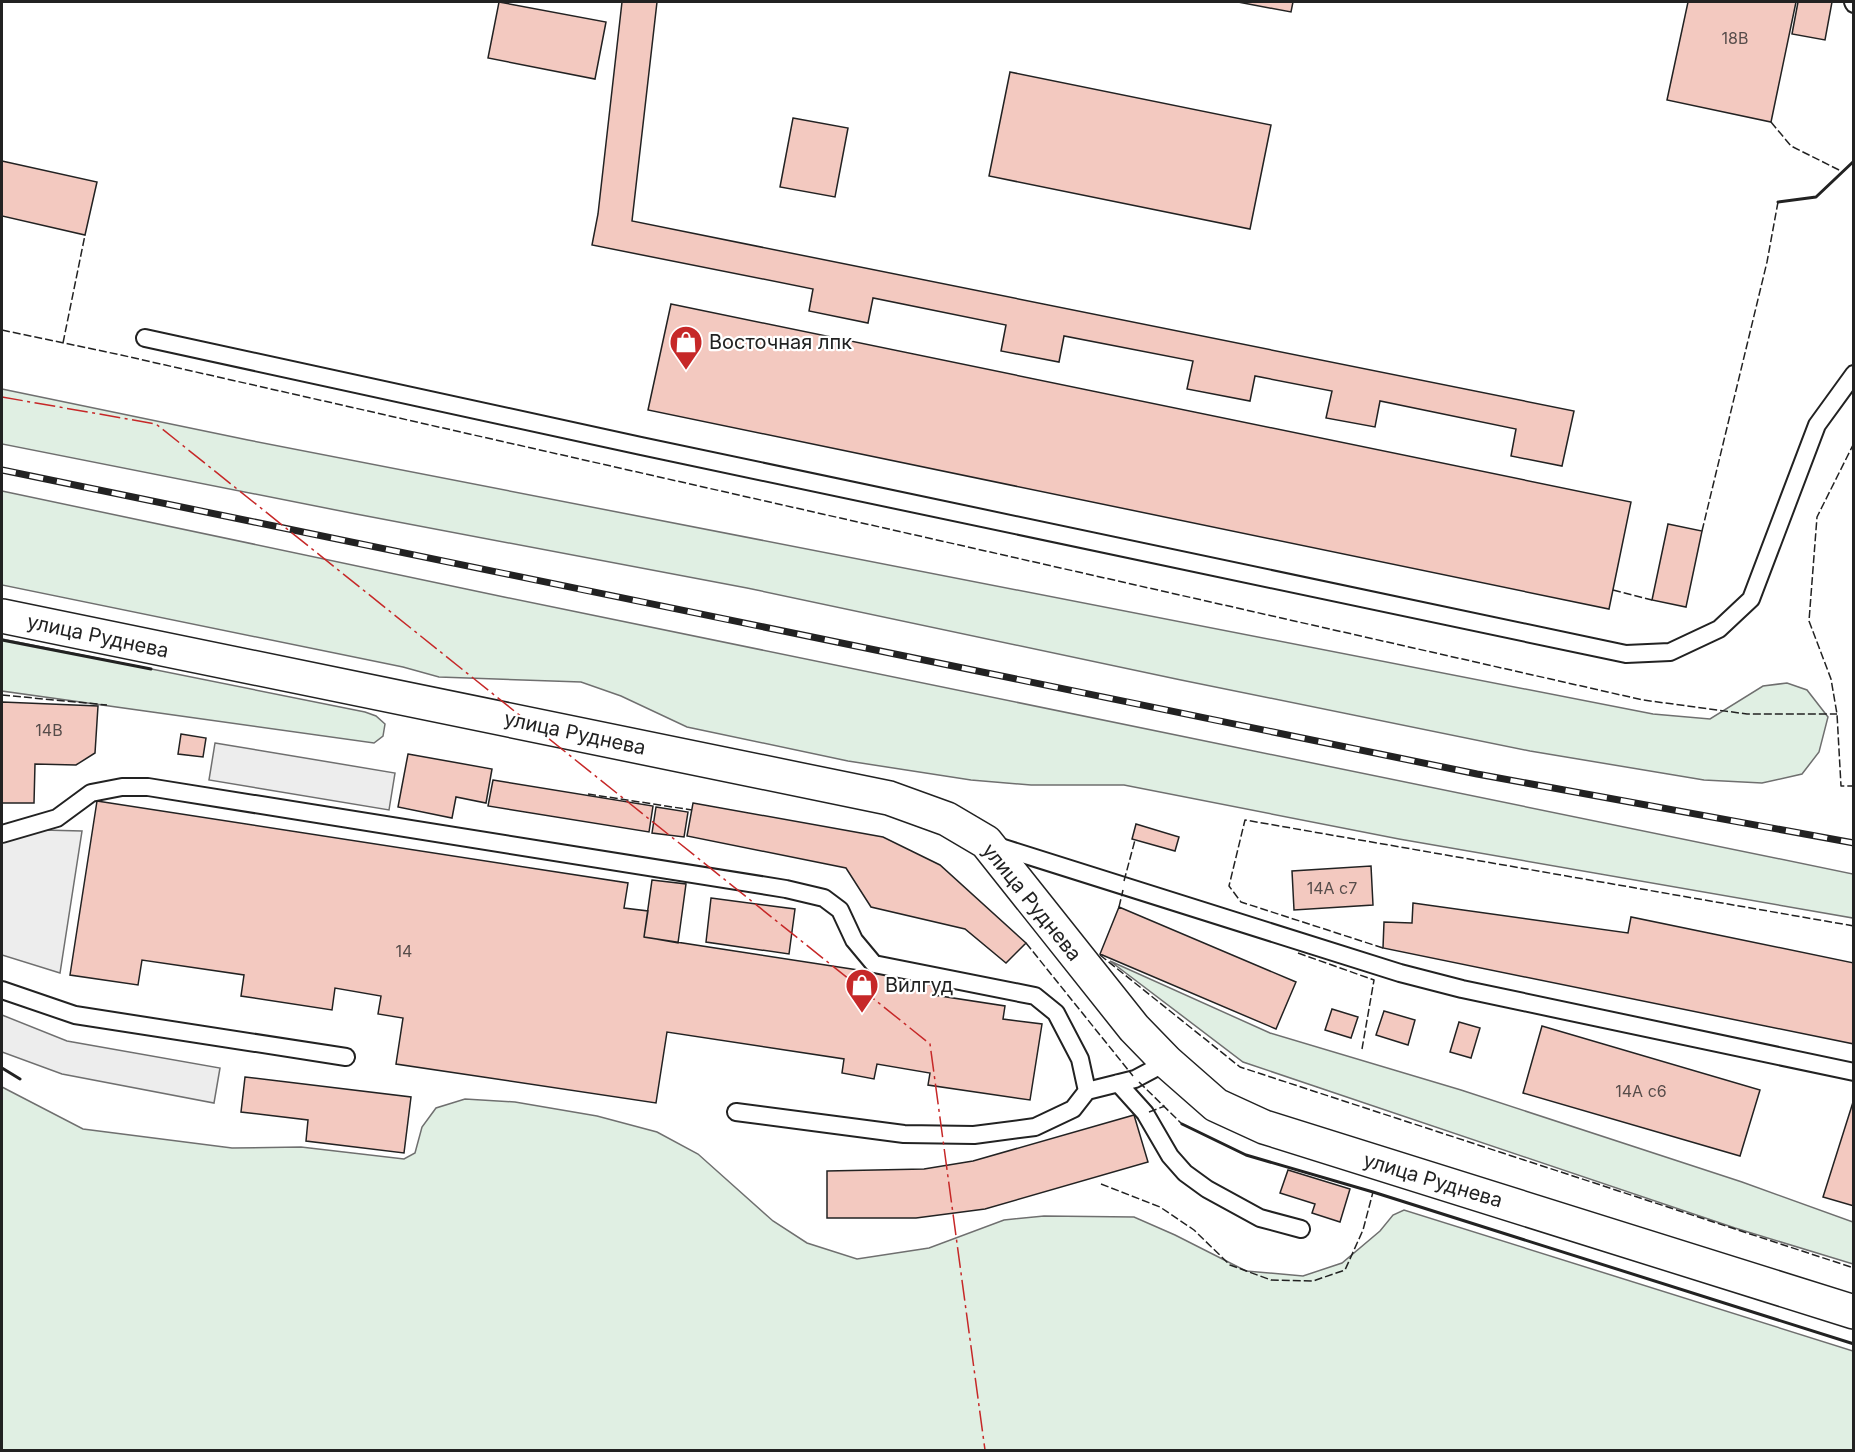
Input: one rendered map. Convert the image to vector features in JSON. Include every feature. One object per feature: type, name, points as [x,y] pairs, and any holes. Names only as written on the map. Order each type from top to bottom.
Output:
[{"type":"street","name":"улица Руднева","points":[[2,616],[889,798],[947,819],[986,842],[1134,1028],[1167,1062],[1216,1105],[1264,1127],[1854,1312]]},
{"type":"lane","points":[[145,338],[641,447],[1626,654],[1670,652],[1719,629],[1751,599],[1817,425],[1854,374]]},
{"type":"lane","points":[[2,834],[57,818],[91,793],[123,787],[148,787],[786,889],[824,898],[840,910],[854,940],[874,964],[1035,996],[1056,1013],[1080,1059],[1087,1091]]},
{"type":"lane","points":[[986,842],[1400,973],[1462,989],[1854,1072]]},
{"type":"lane","points":[[2,990],[75,1015],[346,1057]]},
{"type":"lane","points":[[736,1112],[904,1134],[974,1135],[1035,1127],[1073,1109],[1087,1091],[1135,1079],[1167,1062]]},
{"type":"lane","points":[[1118,1083],[1145,1113],[1170,1156],[1185,1173],[1207,1189],[1260,1218],[1301,1229]]},
{"type":"green space","points":[[2,389],[248,440],[1653,714],[1710,719],[1763,686],[1787,683],[1807,690],[1828,717],[1819,752],[1802,774],[1762,783],[1704,780],[1530,751],[747,588],[2,444]]},
{"type":"green space","points":[[2,491],[504,597],[1853,874],[1853,918],[1399,839],[1124,785],[1031,785],[971,780],[848,761],[687,727],[621,696],[581,682],[439,677],[403,667],[2,585]]},
{"type":"green space","points":[[2,639],[365,712],[376,716],[385,724],[383,736],[374,743],[2,691]]},
{"type":"green space","points":[[1110,961],[1270,1033],[1461,1090],[1742,1182],[1853,1222],[1853,1264],[1735,1228],[1243,1062]]},
{"type":"green space","points":[[2,1087],[83,1129],[232,1148],[301,1147],[404,1159],[415,1153],[422,1127],[436,1108],[465,1099],[515,1102],[597,1116],[657,1132],[698,1154],[773,1221],[807,1243],[857,1259],[929,1248],[1004,1220],[1044,1216],[1134,1217],[1246,1271],[1303,1276],[1342,1263],[1380,1231],[1393,1215],[1404,1210],[1853,1351],[1853,1450],[2,1450]]},
{"type":"shaded area","points":[[215,743],[395,773],[389,810],[209,780]]},
{"type":"shaded area","points":[[2,829],[82,831],[60,973],[2,955]]},
{"type":"shaded area","points":[[2,1015],[67,1041],[220,1068],[214,1103],[62,1074],[2,1052]]},
{"type":"building","points":[[499,2],[606,22],[595,79],[488,58]]},
{"type":"building","points":[[622,2],[657,2],[632,221],[1574,411],[1562,466],[1511,456],[1516,429],[1380,401],[1375,427],[1326,418],[1332,391],[1255,376],[1250,401],[1187,389],[1193,361],[1064,336],[1059,362],[1001,351],[1006,325],[873,298],[868,323],[809,311],[813,289],[592,245],[598,214]]},
{"type":"building","points":[[1238,2],[1293,2],[1291,12]]},
{"type":"building","points":[[1688,2],[1796,2],[1771,122],[1667,100]]},
{"type":"building","points":[[1798,2],[1832,2],[1825,40],[1792,34]]},
{"type":"building","points":[[1010,72],[1271,125],[1250,229],[989,176]]},
{"type":"building","points":[[793,118],[848,128],[835,197],[780,187]]},
{"type":"building","points":[[2,161],[97,182],[85,235],[2,216]]},
{"type":"building","points":[[671,304],[1631,502],[1609,609],[648,410]]},
{"type":"building","points":[[1668,524],[1702,531],[1686,607],[1652,600]]},
{"type":"building","points":[[2,702],[98,706],[95,753],[76,765],[35,764],[34,803],[2,803]]},
{"type":"building","points":[[181,734],[206,738],[203,757],[178,754]]},
{"type":"building","points":[[408,754],[492,769],[486,803],[456,797],[452,818],[398,807]]},
{"type":"building","points":[[493,780],[653,806],[649,832],[488,806]]},
{"type":"building","points":[[97,801],[628,883],[624,908],[648,911],[644,937],[936,982],[934,995],[1005,1006],[1003,1019],[1042,1024],[1030,1100],[928,1085],[930,1073],[877,1064],[874,1079],[842,1073],[844,1059],[667,1032],[656,1103],[396,1064],[403,1018],[378,1014],[381,996],[335,988],[332,1010],[241,996],[244,975],[142,960],[138,985],[70,975]]},
{"type":"building","points":[[693,803],[883,837],[940,865],[1026,943],[1006,963],[965,929],[871,907],[846,868],[687,836]]},
{"type":"building","points":[[656,807],[688,812],[684,837],[652,833]]},
{"type":"building","points":[[1136,824],[1179,837],[1175,851],[1132,839]]},
{"type":"building","points":[[1371,866],[1373,905],[1294,910],[1292,871]]},
{"type":"building","points":[[652,880],[686,884],[678,943],[644,937]]},
{"type":"building","points":[[711,898],[795,909],[789,954],[706,942]]},
{"type":"building","points":[[1413,903],[1628,933],[1631,917],[1854,963],[1854,1044],[1383,948],[1384,922],[1412,923]]},
{"type":"building","points":[[1119,907],[1296,982],[1276,1029],[1100,954]]},
{"type":"building","points":[[1332,1009],[1358,1017],[1351,1038],[1325,1030]]},
{"type":"building","points":[[1384,1011],[1415,1020],[1408,1045],[1376,1035]]},
{"type":"building","points":[[1459,1022],[1480,1028],[1471,1058],[1450,1052]]},
{"type":"building","points":[[1542,1026],[1760,1090],[1740,1156],[1523,1093]]},
{"type":"building","points":[[245,1077],[411,1097],[404,1153],[306,1141],[308,1120],[241,1112]]},
{"type":"building","points":[[1854,1099],[1854,1206],[1823,1197]]},
{"type":"building","points":[[1134,1115],[1148,1162],[985,1209],[916,1218],[827,1218],[827,1171],[924,1169],[973,1161]]},
{"type":"building","points":[[1288,1170],[1350,1189],[1340,1222],[1312,1213],[1315,1204],[1280,1193]]},
{"type":"railway","points":[[2,470],[1477,774],[1854,843]]},
{"type":"fence","points":[[1771,122],[1791,146],[1843,172]]},
{"type":"fence","points":[[1702,531],[1767,262],[1778,202]]},
{"type":"fence","points":[[63,343],[85,235]]},
{"type":"fence","points":[[2,330],[1643,700],[1747,714],[1837,714]]},
{"type":"fence","points":[[1854,443],[1817,517],[1809,621],[1831,679],[1837,714],[1841,786],[1854,786]]},
{"type":"fence","points":[[1613,590],[1652,600]]},
{"type":"fence","points":[[2,695],[107,705]]},
{"type":"fence","points":[[588,794],[692,810]]},
{"type":"fence","points":[[1383,948],[1241,902],[1229,886],[1245,820],[1854,926]]},
{"type":"fence","points":[[1124,881],[1135,840]]},
{"type":"fence","points":[[1119,907],[1123,890]]},
{"type":"fence","points":[[1026,943],[1133,1076]]},
{"type":"fence","points":[[1298,953],[1374,980],[1362,1049]]},
{"type":"fence","points":[[1100,955],[1240,1067],[1854,1268]]},
{"type":"fence","points":[[1139,1082],[1182,1124]]},
{"type":"fence","points":[[1149,1112],[1165,1106]]},
{"type":"fence","points":[[1101,1184],[1160,1207],[1194,1230],[1230,1265],[1271,1280],[1313,1281],[1345,1270],[1363,1230],[1373,1192]]},
{"type":"wall","points":[[1778,202],[1816,197],[1854,161]]},
{"type":"wall","points":[[2,640],[151,669]]},
{"type":"wall","points":[[2,1068],[20,1079]]},
{"type":"wall","points":[[1182,1124],[1246,1155],[1373,1192],[1854,1344]]},
{"type":"power","points":[[2,397],[156,424],[930,1044],[985,1450]]},
{"type":"place","name":"Восточная лпк","points":[[686,371]]},
{"type":"place","name":"Вилгуд","points":[[862,1014]]}]
